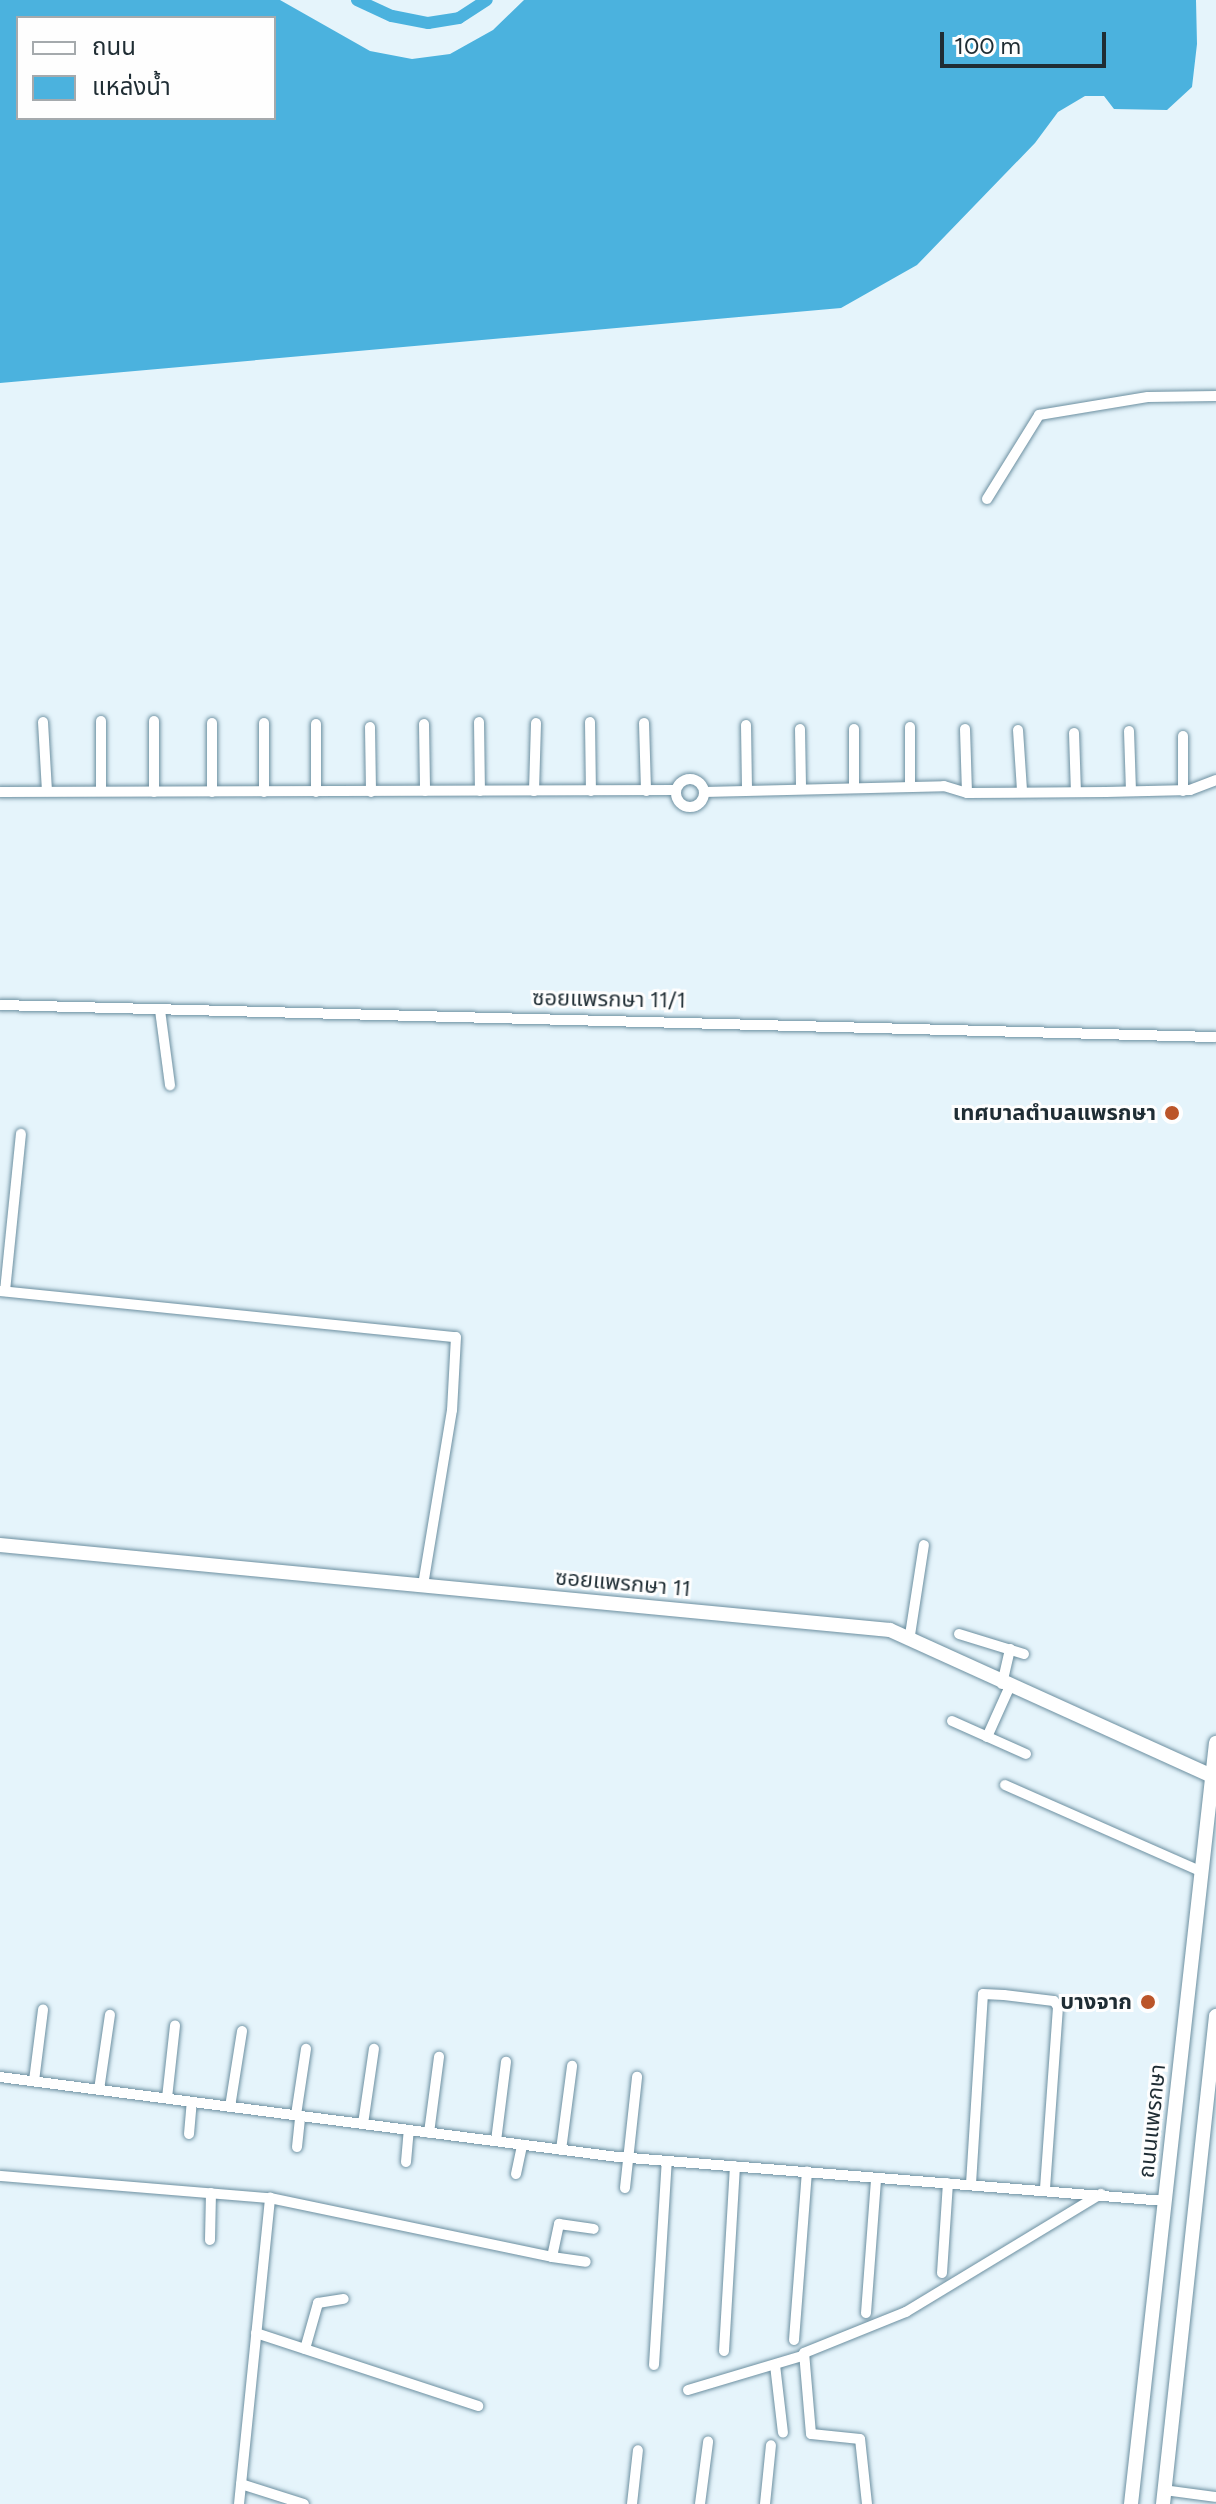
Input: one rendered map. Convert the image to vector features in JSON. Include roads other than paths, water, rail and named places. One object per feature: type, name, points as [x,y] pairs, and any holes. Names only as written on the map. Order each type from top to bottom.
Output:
[{"type":"main road","name":"ซอยแพรกษา 11","points":[[0,1545],[860,1625],[910,1635],[1005,1686],[1212,1776]]},
{"type":"main road","name":"ถนนแพรกษา","points":[[1131,2504],[1216,1743]]},
{"type":"main road","points":[[1163,2497],[1213,2077],[1216,2016]]},
{"type":"street","points":[[987,499],[1039,415],[1148,397],[1216,396]]},
{"type":"street","points":[[101,721],[101,790]]},
{"type":"street","points":[[154,721],[154,792]]},
{"type":"street","points":[[43,722],[47,791]]},
{"type":"street","points":[[479,722],[480,791]]},
{"type":"street","points":[[590,722],[591,791]]},
{"type":"street","points":[[212,723],[212,792]]},
{"type":"street","points":[[264,723],[264,792]]},
{"type":"street","points":[[534,791],[536,723]]},
{"type":"street","points":[[644,723],[646,791]]},
{"type":"street","points":[[316,724],[316,792]]},
{"type":"street","points":[[424,724],[425,791]]},
{"type":"street","points":[[746,725],[747,790]]},
{"type":"street","points":[[370,727],[371,792]]},
{"type":"street","points":[[910,727],[910,787]]},
{"type":"street","points":[[800,729],[801,789]]},
{"type":"street","points":[[854,729],[854,788]]},
{"type":"street","points":[[965,729],[967,793]]},
{"type":"street","points":[[1018,730],[1022,791]]},
{"type":"street","points":[[1129,731],[1131,791]]},
{"type":"street","points":[[1074,733],[1076,792]]},
{"type":"street","points":[[1183,736],[1183,791]]},
{"type":"street","points":[[0,792],[646,791],[676,790],[689,778],[704,792],[910,787],[967,793],[1183,791],[1216,780]]},
{"type":"street","points":[[676,790],[678,801],[691,807],[704,792]]},
{"type":"street","name":"ซอยแพรกษา 11/1","points":[[0,1005],[1216,1037]]},
{"type":"street","points":[[160,1010],[170,1085]]},
{"type":"street","points":[[21,1134],[2,1291],[456,1337],[452,1410],[423,1586]]},
{"type":"street","points":[[910,1635],[924,1545]]},
{"type":"street","points":[[959,1634],[1024,1654]]},
{"type":"street","points":[[987,1737],[1005,1686],[1010,1649]]},
{"type":"street","points":[[952,1721],[1026,1754]]},
{"type":"street","points":[[1005,1785],[1202,1872]]},
{"type":"street","points":[[971,2184],[983,1994],[1004,1995],[1054,2001],[1058,2007],[1045,2189]]},
{"type":"street","points":[[34,2081],[43,2010]]},
{"type":"street","points":[[99,2090],[110,2015]]},
{"type":"street","points":[[167,2098],[175,2025]]},
{"type":"street","points":[[230,2107],[242,2031]]},
{"type":"street","points":[[297,2147],[306,2049]]},
{"type":"street","points":[[363,2124],[374,2049]]},
{"type":"street","points":[[429,2133],[439,2057]]},
{"type":"street","points":[[496,2141],[506,2062]]},
{"type":"street","points":[[561,2150],[572,2066]]},
{"type":"street","points":[[0,2077],[628,2158],[1165,2201]]},
{"type":"street","points":[[625,2188],[637,2077]]},
{"type":"street","points":[[189,2134],[192,2102]]},
{"type":"street","points":[[406,2162],[409,2130]]},
{"type":"street","points":[[516,2174],[522,2145]]},
{"type":"street","points":[[654,2365],[667,2161]]},
{"type":"street","points":[[724,2351],[735,2166]]},
{"type":"street","points":[[794,2340],[807,2171]]},
{"type":"street","points":[[0,2176],[270,2198],[586,2262]]},
{"type":"street","points":[[866,2313],[876,2179]]},
{"type":"street","points":[[942,2273],[948,2183]]},
{"type":"street","points":[[210,2240],[211,2193]]},
{"type":"street","points":[[688,2390],[802,2356],[906,2312],[1101,2194]]},
{"type":"street","points":[[239,2504],[270,2198]]},
{"type":"street","points":[[552,2257],[559,2224],[594,2229]]},
{"type":"street","points":[[305,2349],[318,2303],[344,2299]]},
{"type":"street","points":[[256,2333],[478,2406]]},
{"type":"street","points":[[802,2356],[811,2434],[860,2439],[867,2504]]},
{"type":"street","points":[[775,2365],[783,2433]]},
{"type":"street","points":[[700,2504],[708,2442]]},
{"type":"street","points":[[765,2504],[771,2445]]},
{"type":"street","points":[[632,2504],[638,2450]]},
{"type":"street","points":[[241,2484],[304,2504]]},
{"type":"street","points":[[1163,2497],[1216,2497]]},
{"type":"water","points":[[0,0],[280,0],[370,51],[412,59],[450,54],[493,30],[524,0],[1196,0],[1197,44],[1192,87],[1167,110],[1114,109],[1104,96],[1085,96],[1058,112],[1035,143],[917,265],[841,308],[0,383]]},
{"type":"waterway","points":[[357,0],[392,16],[428,23],[459,18],[487,0]]},
{"type":"place","name":"เทศบาลตำบลแพรกษา","points":[[1172,1113]]},
{"type":"place","name":"บางจาก","points":[[1148,2002]]}]
